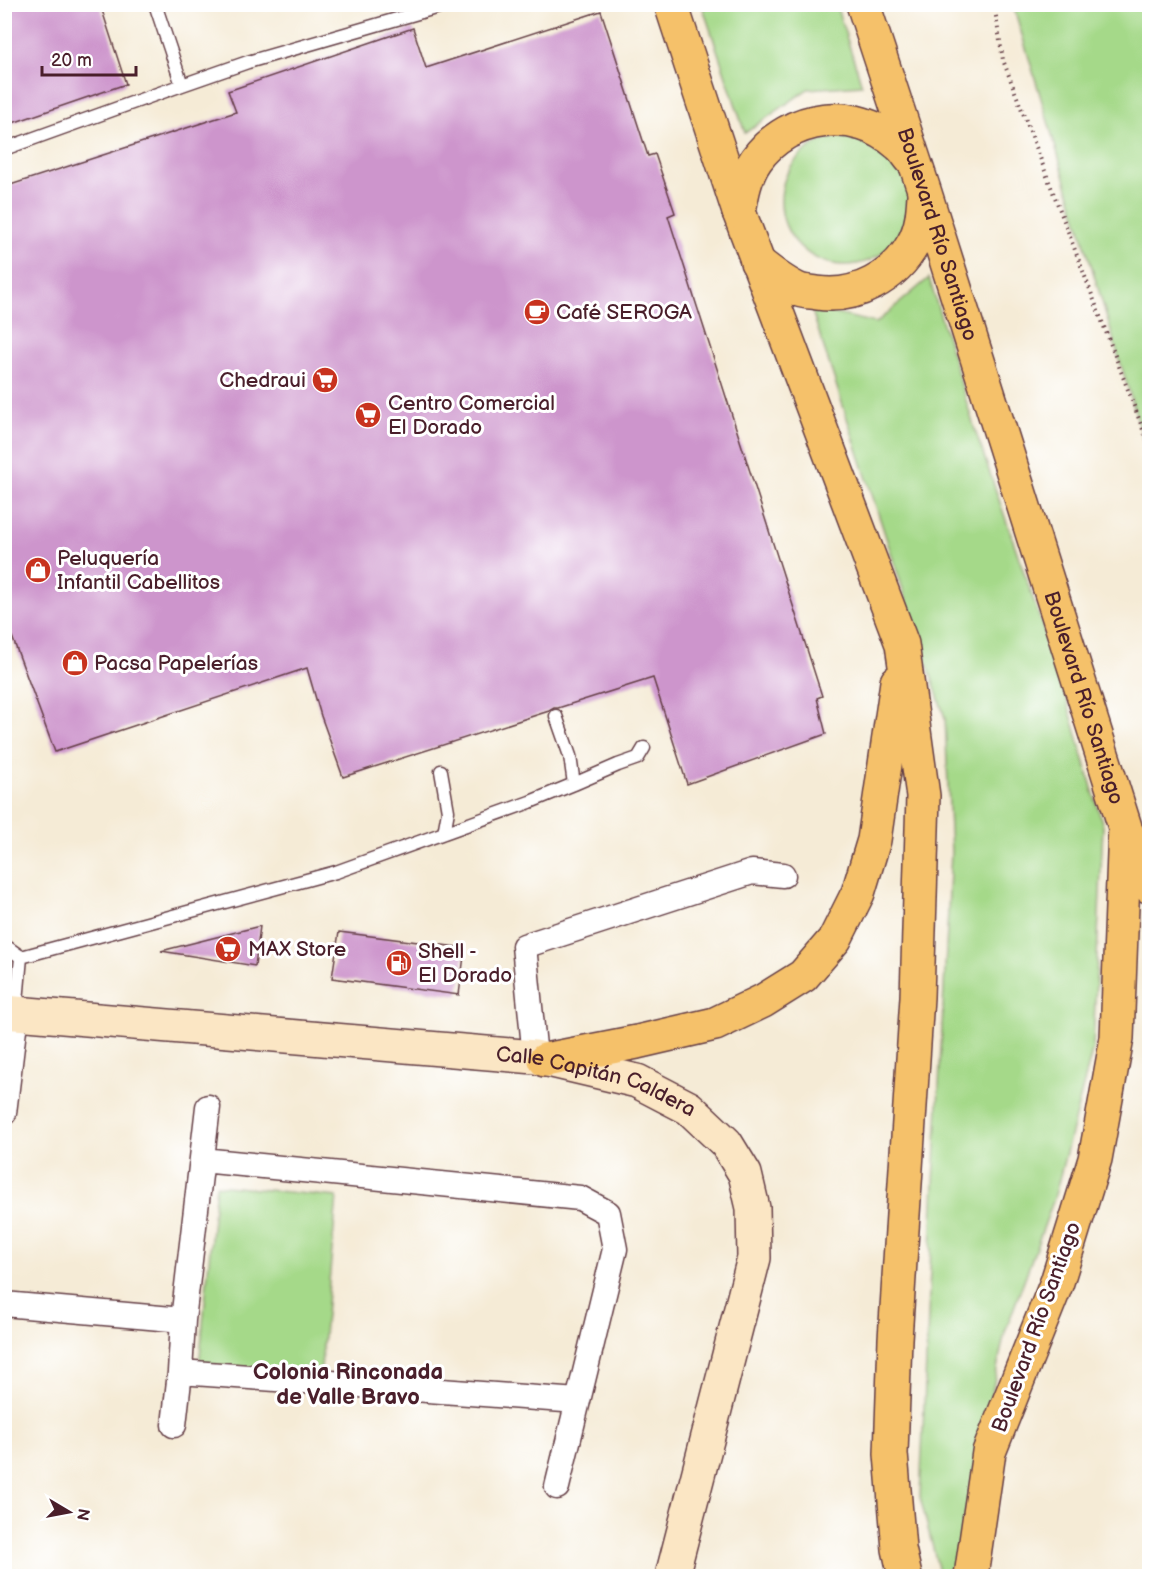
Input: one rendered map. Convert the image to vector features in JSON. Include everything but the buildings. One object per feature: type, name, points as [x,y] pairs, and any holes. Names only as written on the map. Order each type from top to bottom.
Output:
[{"type":"main road","points":[[672,4],[739,212],[902,644],[923,796],[917,997],[895,1339],[891,1454],[898,1549],[905,1576]]},
{"type":"main road","name":"Boulevard Río Santiago","points":[[863,4],[1125,826],[1117,1038],[1095,1159],[1057,1282],[989,1452],[971,1576]]},
{"type":"main road","points":[[739,212],[744,185],[756,161],[774,140],[797,126],[823,119],[851,120],[877,129],[899,144],[920,178],[923,217],[914,242],[899,264],[878,281],[854,291],[828,295],[802,291],[778,279],[758,262]]},
{"type":"main road","points":[[540,1058],[637,1042],[715,1024],[763,1000],[803,976],[835,939],[858,893],[874,840],[902,644]]},
{"type":"main road","points":[[1125,826],[1149,887]]},
{"type":"main road","name":"Calle Capitán Caldera","points":[[10,1013],[540,1058],[637,1081],[689,1108],[726,1143],[745,1174],[753,1208],[754,1258],[672,1576]]},
{"type":"street","points":[[540,1058],[524,946],[752,872],[783,875]]},
{"type":"street","points":[[4,1113],[10,1013]]},
{"type":"street","points":[[174,1425],[183,1320],[208,1107]]},
{"type":"street","points":[[202,1160],[580,1198],[608,1213],[615,1249],[557,1487]]},
{"type":"street","points":[[4,1304],[183,1320]]},
{"type":"street","points":[[180,1372],[578,1401]]},
{"type":"lane","points":[[155,4],[182,86]]},
{"type":"lane","points":[[4,149],[248,62],[449,4]]},
{"type":"lane","points":[[556,716],[570,756],[573,783]]},
{"type":"lane","points":[[21,957],[336,872],[530,802],[638,758],[644,748]]},
{"type":"lane","points":[[441,771],[448,811],[444,833]]},
{"type":"lane","points":[[4,945],[21,957]]},
{"type":"lane","points":[[10,1013],[21,957]]},
{"type":"path","points":[[994,4],[1003,60],[1149,448]]},
{"type":"green space","points":[[702,5],[836,5],[862,85],[808,89],[745,133]]},
{"type":"green space","points":[[1013,5],[1149,5],[1149,471],[1143,438]]},
{"type":"green space","points":[[845,137],[869,142],[890,156],[904,177],[909,201],[904,225],[890,246],[869,260],[845,265],[821,260],[800,246],[786,225],[781,201],[786,177],[800,156],[821,142]]},
{"type":"green space","points":[[929,278],[974,427],[1062,683],[1103,826],[1093,1048],[1054,1199],[1005,1332],[952,1576],[940,1576],[920,1497],[951,852],[945,718],[811,308],[876,323]]},
{"type":"green space","points":[[216,1185],[337,1197],[320,1378],[199,1367]]},
{"type":"place","name":"Café SEROGA","points":[[537,312]]},
{"type":"place","name":"Chedraui","points":[[325,380]]},
{"type":"place","name":"Centro Comercial El Dorado","points":[[368,415]]},
{"type":"place","name":"Peluquería Infantil Cabellitos","points":[[38,570]]},
{"type":"place","name":"Pacsa Papelerías","points":[[75,663]]},
{"type":"place","name":"MAX Store","points":[[228,949]]},
{"type":"place","name":"Shell - El Dorado","points":[[399,963]]},
{"type":"district","name":"Colonia Rinconada de Valle Bravo","points":[[348,1384]]}]
